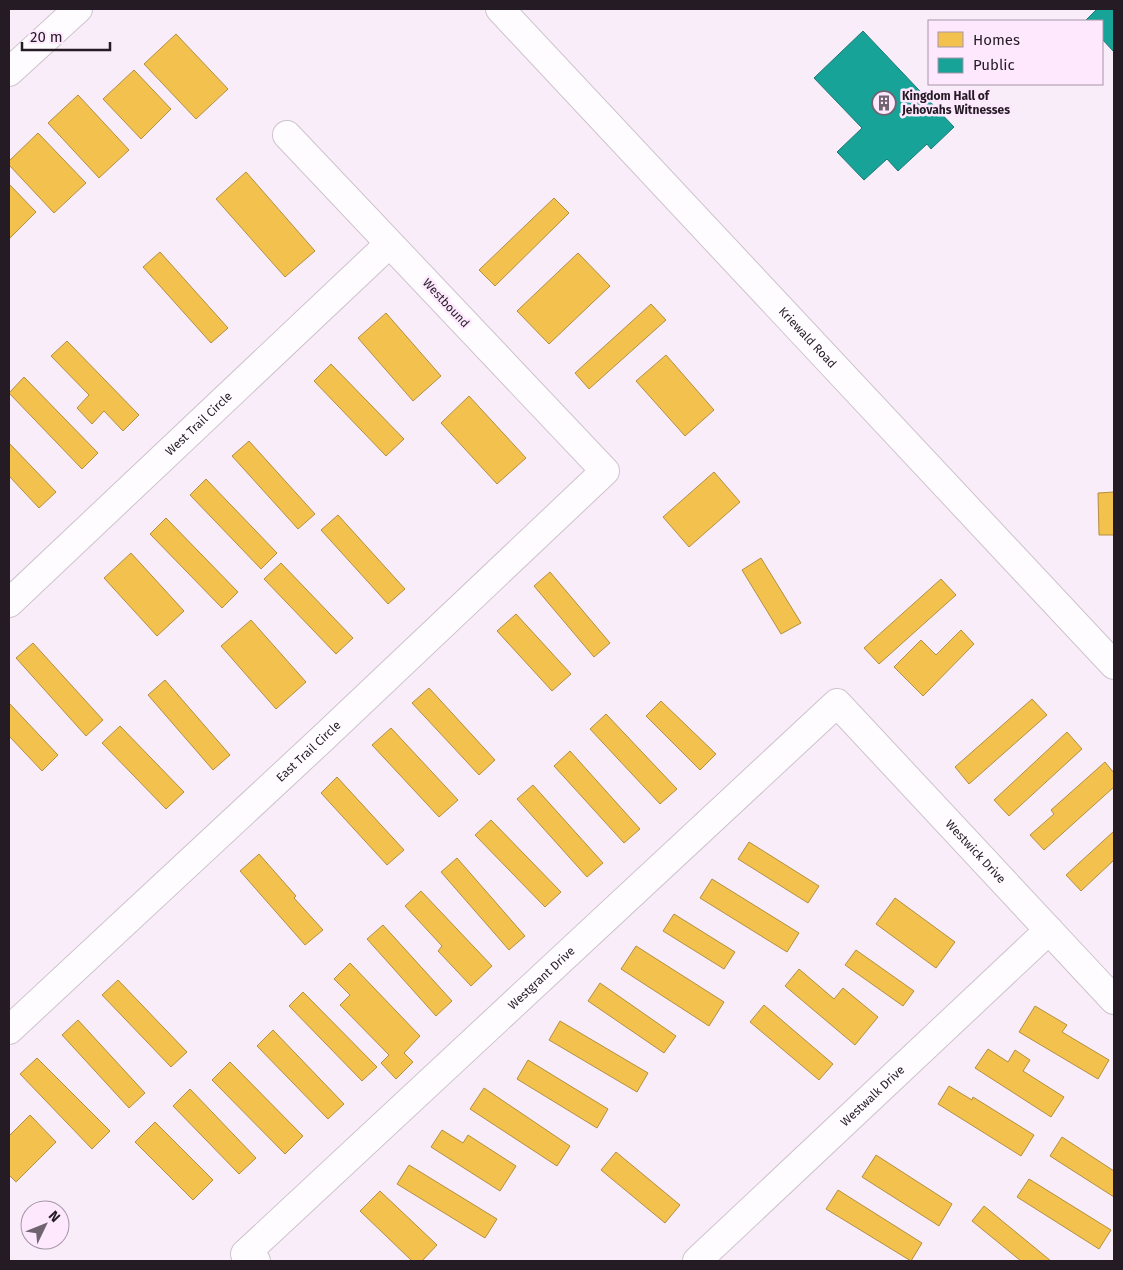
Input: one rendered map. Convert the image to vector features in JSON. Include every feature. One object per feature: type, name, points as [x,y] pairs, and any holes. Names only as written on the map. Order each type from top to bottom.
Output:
[{"type":"street","points":[[9,72],[78,9]]},
{"type":"street","name":"Kriewald Road","points":[[500,9],[1114,666]]},
{"type":"street","name":"Westbound","points":[[287,135],[605,471]]},
{"type":"street","name":"West Trail Circle","points":[[9,603],[389,244]]},
{"type":"street","name":"East Trail Circle","points":[[9,1030],[323,738],[605,471]]},
{"type":"street","name":"Westwick Drive","points":[[837,703],[1114,1000]]},
{"type":"street","name":"Westgrant Drive","points":[[251,1258],[837,703]]},
{"type":"street","name":"Westwalk Drive","points":[[697,1261],[1049,930]]},
{"type":"building: Homes","points":[[176,34],[228,89],[196,119],[144,64]]},
{"type":"building: Homes","points":[[134,70],[171,109],[141,139],[103,99]]},
{"type":"building: Homes","points":[[78,95],[129,150],[99,178],[48,123]]},
{"type":"building: Homes","points":[[38,133],[86,183],[54,213],[9,165],[9,161]]},
{"type":"building: Homes","points":[[246,172],[315,251],[285,277],[216,199]]},
{"type":"building: Homes","points":[[9,184],[36,212],[9,239]]},
{"type":"building: Homes","points":[[554,198],[569,213],[495,286],[479,270]]},
{"type":"building: Homes","points":[[160,252],[228,328],[211,343],[143,267]]},
{"type":"building: Homes","points":[[578,253],[610,286],[549,344],[517,311]]},
{"type":"building: Homes","points":[[651,304],[666,320],[589,389],[575,373]]},
{"type":"building: Homes","points":[[386,313],[441,376],[413,401],[358,338]]},
{"type":"building: Homes","points":[[67,341],[139,415],[123,431],[104,411],[92,424],[77,408],[89,395],[51,356]]},
{"type":"building: Homes","points":[[666,355],[714,410],[685,436],[636,381]]},
{"type":"building: Homes","points":[[331,364],[404,439],[386,456],[314,381]]},
{"type":"building: Homes","points":[[24,377],[98,453],[82,469],[9,393]]},
{"type":"building: Homes","points":[[469,396],[526,458],[497,484],[441,423]]},
{"type":"building: Homes","points":[[249,441],[315,514],[298,529],[232,456]]},
{"type":"building: Homes","points":[[9,443],[56,492],[39,508],[9,476]]},
{"type":"building: Homes","points":[[714,472],[740,502],[689,547],[663,517]]},
{"type":"building: Homes","points":[[206,479],[277,553],[261,569],[190,495]]},
{"type":"building: Homes","points":[[1114,492],[1114,535],[1099,535],[1098,493]]},
{"type":"building: Homes","points":[[338,515],[405,589],[388,604],[321,530]]},
{"type":"building: Homes","points":[[166,518],[238,592],[222,608],[150,534]]},
{"type":"building: Homes","points":[[131,553],[184,611],[157,636],[104,578]]},
{"type":"building: Homes","points":[[761,558],[801,623],[781,634],[742,570]]},
{"type":"building: Homes","points":[[281,563],[353,638],[336,654],[264,579]]},
{"type":"building: Homes","points":[[550,572],[610,643],[594,657],[534,586]]},
{"type":"building: Homes","points":[[941,579],[956,595],[879,664],[864,648]]},
{"type":"building: Homes","points":[[516,614],[571,674],[552,691],[497,631]]},
{"type":"building: Homes","points":[[251,620],[306,682],[276,709],[221,646]]},
{"type":"building: Homes","points":[[961,630],[974,644],[923,696],[894,667],[921,640],[936,655]]},
{"type":"building: Homes","points":[[33,643],[103,720],[86,736],[16,658]]},
{"type":"building: Homes","points":[[165,680],[230,755],[213,770],[148,695]]},
{"type":"building: Homes","points":[[429,688],[495,760],[479,775],[412,703]]},
{"type":"building: Homes","points":[[1032,699],[1047,715],[969,784],[955,767]]},
{"type":"building: Homes","points":[[661,701],[716,754],[700,770],[646,716]]},
{"type":"building: Homes","points":[[9,703],[58,755],[42,771],[9,736]]},
{"type":"building: Homes","points":[[606,714],[677,789],[660,804],[590,729]]},
{"type":"building: Homes","points":[[120,726],[184,792],[166,809],[102,743]]},
{"type":"building: Homes","points":[[391,728],[458,800],[439,817],[372,745]]},
{"type":"building: Homes","points":[[1067,732],[1082,749],[1009,816],[994,800]]},
{"type":"building: Homes","points":[[570,751],[640,829],[624,843],[554,766]]},
{"type":"building: Homes","points":[[1105,762],[1114,773],[1114,787],[1044,850],[1030,835],[1054,814],[1051,810]]},
{"type":"building: Homes","points":[[337,777],[404,850],[387,865],[321,793]]},
{"type":"building: Homes","points":[[533,785],[603,863],[587,877],[517,799]]},
{"type":"building: Homes","points":[[491,820],[561,892],[545,907],[475,835]]},
{"type":"building: Homes","points":[[1114,831],[1114,860],[1081,891],[1066,875]]},
{"type":"building: Homes","points":[[749,842],[819,886],[808,903],[738,859]]},
{"type":"building: Homes","points":[[259,854],[296,896],[294,898],[323,930],[305,945],[240,871]]},
{"type":"building: Homes","points":[[457,858],[525,936],[509,950],[441,872]]},
{"type":"building: Homes","points":[[712,879],[799,933],[787,952],[700,898]]},
{"type":"building: Homes","points":[[421,891],[492,966],[471,986],[438,951],[442,946],[405,906]]},
{"type":"building: Homes","points":[[895,898],[955,942],[936,968],[876,924]]},
{"type":"building: Homes","points":[[674,914],[735,952],[724,969],[663,931]]},
{"type":"building: Homes","points":[[383,925],[452,1001],[436,1016],[367,939]]},
{"type":"building: Homes","points":[[636,946],[724,1002],[709,1026],[621,969]]},
{"type":"building: Homes","points":[[856,950],[914,991],[903,1006],[845,965]]},
{"type":"building: Homes","points":[[350,963],[420,1036],[404,1053],[413,1062],[396,1079],[381,1063],[389,1055],[340,1005],[350,995],[334,979]]},
{"type":"building: Homes","points":[[799,969],[834,999],[843,988],[878,1017],[855,1045],[785,986]]},
{"type":"building: Homes","points":[[118,980],[187,1052],[171,1067],[102,995]]},
{"type":"building: Homes","points":[[600,983],[676,1036],[664,1053],[588,1001]]},
{"type":"building: Homes","points":[[303,992],[377,1067],[362,1081],[289,1006]]},
{"type":"building: Homes","points":[[764,1005],[833,1064],[819,1080],[750,1022]]},
{"type":"building: Homes","points":[[1035,1006],[1067,1025],[1062,1032],[1109,1060],[1098,1079],[1019,1032]]},
{"type":"building: Homes","points":[[78,1020],[145,1093],[129,1108],[62,1035]]},
{"type":"building: Homes","points":[[560,1021],[648,1073],[637,1092],[549,1040]]},
{"type":"building: Homes","points":[[273,1030],[344,1104],[328,1119],[257,1046]]},
{"type":"building: Homes","points":[[988,1049],[1008,1062],[1015,1050],[1030,1060],[1023,1071],[1064,1097],[1051,1117],[975,1068]]},
{"type":"building: Homes","points":[[37,1058],[110,1131],[92,1149],[20,1074]]},
{"type":"building: Homes","points":[[528,1060],[608,1109],[597,1128],[517,1079]]},
{"type":"building: Homes","points":[[230,1062],[303,1136],[285,1154],[212,1080]]},
{"type":"building: Homes","points":[[949,1086],[972,1100],[973,1097],[1034,1135],[1021,1156],[938,1104]]},
{"type":"building: Homes","points":[[484,1088],[570,1146],[557,1166],[470,1109]]},
{"type":"building: Homes","points":[[190,1089],[256,1158],[239,1174],[173,1106]]},
{"type":"building: Homes","points":[[30,1115],[56,1142],[16,1182],[9,1175],[9,1136]]},
{"type":"building: Homes","points":[[155,1122],[213,1180],[193,1200],[135,1142]]},
{"type":"building: Homes","points":[[442,1130],[463,1143],[468,1135],[516,1166],[500,1191],[431,1147]]},
{"type":"building: Homes","points":[[1062,1137],[1114,1171],[1114,1197],[1050,1156]]},
{"type":"building: Homes","points":[[616,1152],[680,1205],[665,1223],[601,1170]]},
{"type":"building: Homes","points":[[876,1155],[952,1204],[939,1226],[862,1177]]},
{"type":"building: Homes","points":[[409,1165],[497,1219],[485,1238],[397,1184]]},
{"type":"building: Homes","points":[[1029,1179],[1111,1230],[1099,1249],[1017,1197]]},
{"type":"building: Homes","points":[[838,1190],[922,1243],[911,1261],[826,1209]]},
{"type":"building: Homes","points":[[380,1191],[437,1245],[422,1261],[412,1261],[360,1211]]},
{"type":"building: Homes","points":[[984,1206],[1051,1261],[1021,1261],[972,1221]]},
{"type":"building: Public","points":[[1097,9],[1114,9],[1114,52],[1103,40],[1103,20],[1086,20]]},
{"type":"building: Public","name":"Kingdom Hall of Jehovahs Witnesses","points":[[863,31],[954,127],[931,149],[927,144],[898,171],[887,159],[864,180],[837,152],[862,128],[814,78]]},
{"type":"place","name":"Kingdom Hall of Jehovahs Witnesses","points":[[884,103]]}]
